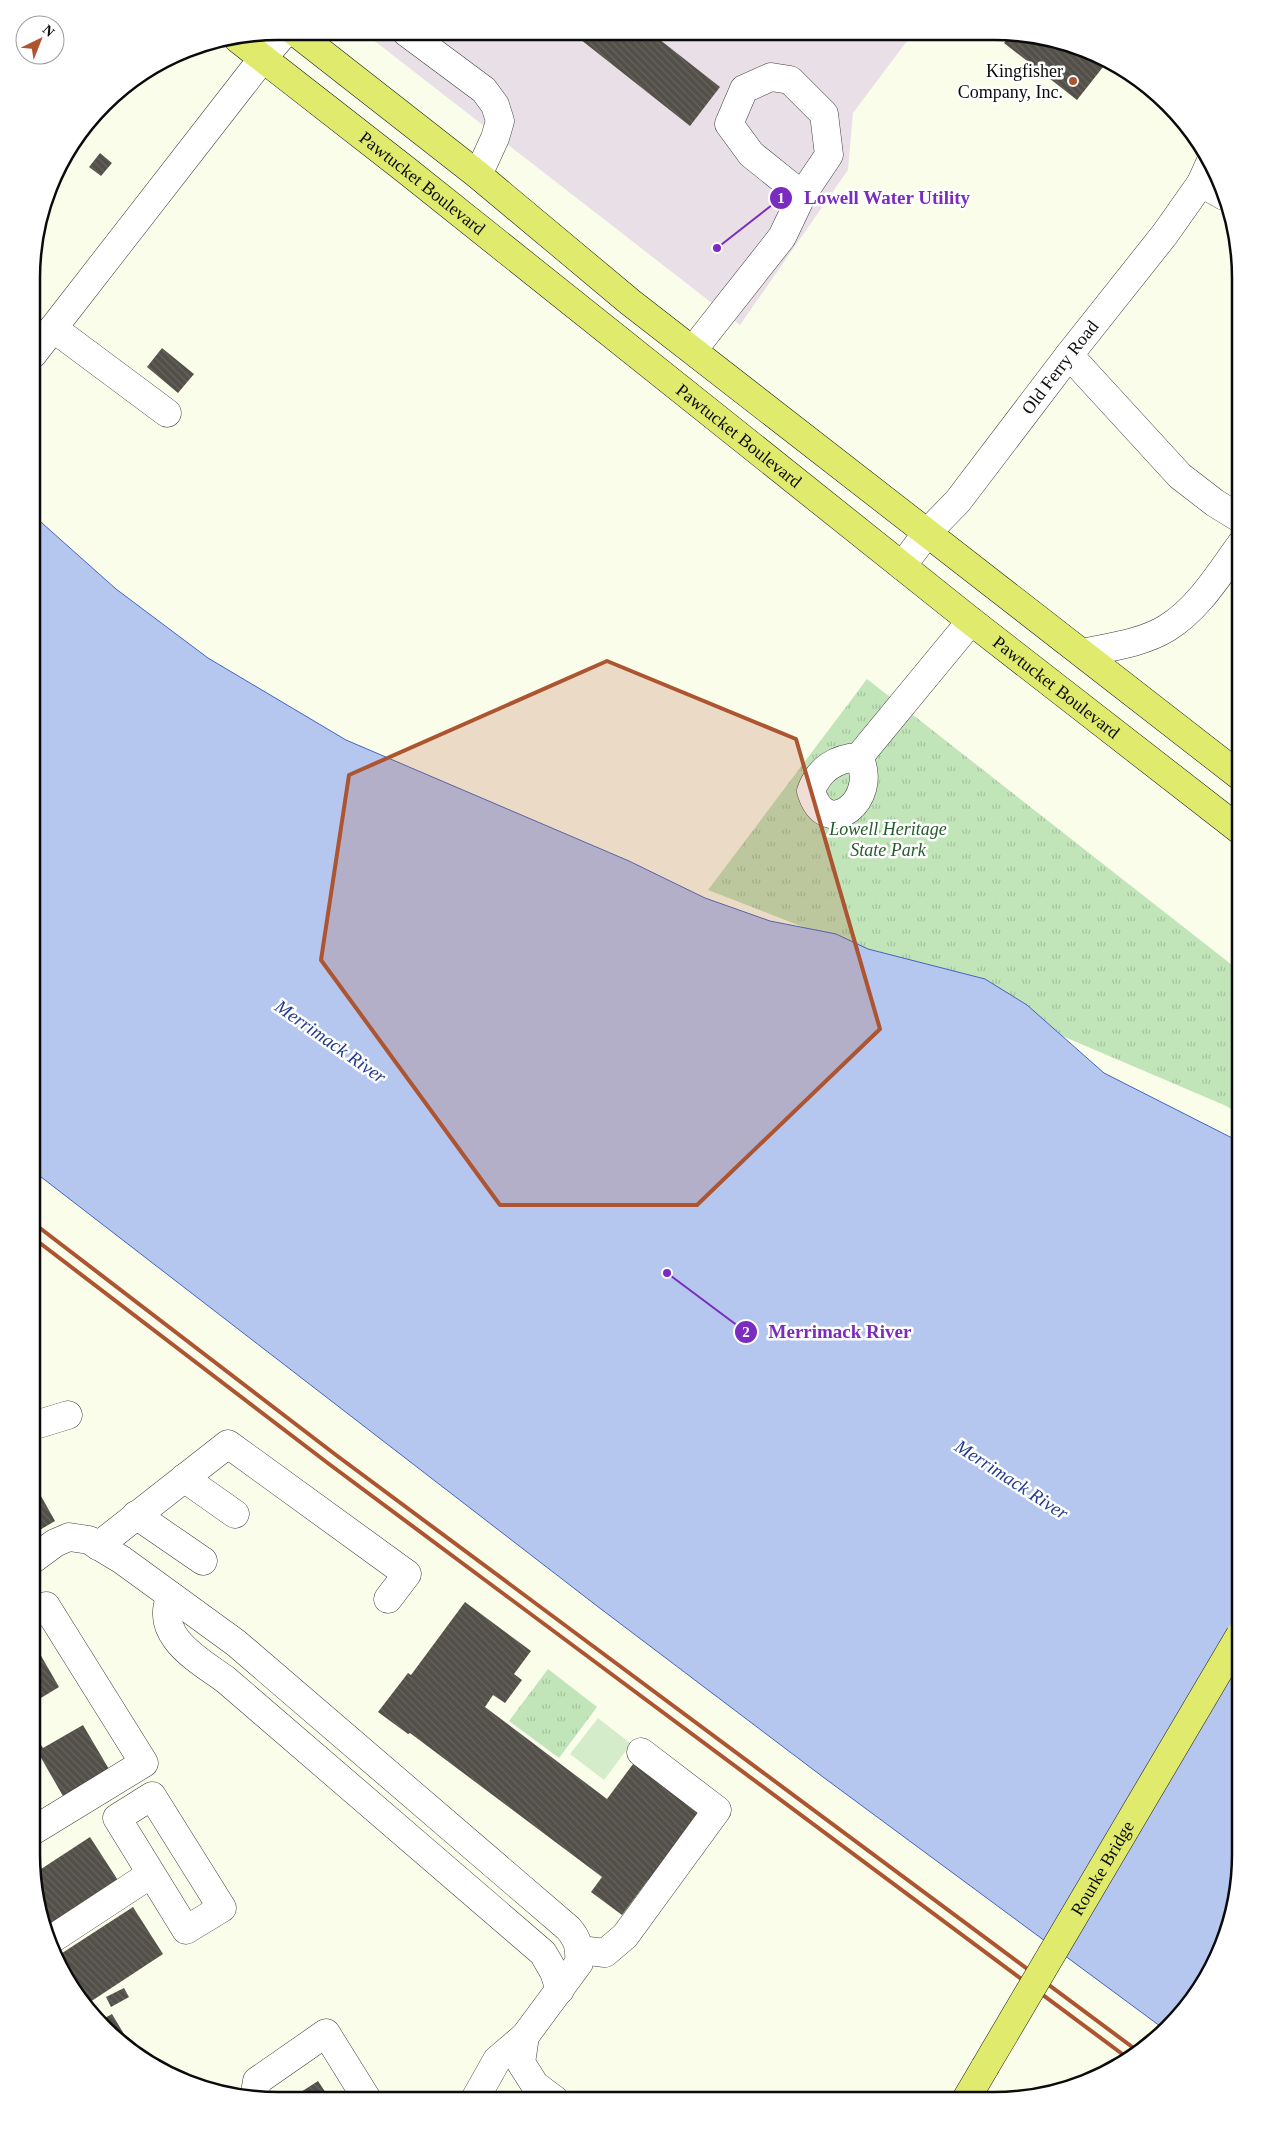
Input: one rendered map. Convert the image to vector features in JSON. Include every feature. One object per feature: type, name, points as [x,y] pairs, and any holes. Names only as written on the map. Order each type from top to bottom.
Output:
[{"type":"main road","points":[[306,40],[478,175],[630,302],[1232,770]]},
{"type":"main road","name":"Pawtucket Boulevard","points":[[243,43],[406,170],[971,621],[1232,825]]},
{"type":"main road","name":"Rourke Bridge","points":[[970,2092],[1232,1649]]},
{"type":"street","points":[[40,345],[262,58],[278,40]]},
{"type":"street","points":[[417,40],[484,90],[495,105],[500,121],[495,138],[478,175]]},
{"type":"street","name":"Old Ferry Road","points":[[902,566],[927,533],[958,501],[1069,355],[1165,234],[1211,182]]},
{"type":"street","points":[[693,350],[782,237],[802,195]]},
{"type":"street","points":[[53,328],[167,414]]},
{"type":"street","points":[[1069,355],[1180,476],[1232,513]]},
{"type":"street","points":[[1082,653],[1130,642],[1166,628],[1193,608],[1232,556]]},
{"type":"street","points":[[858,757],[971,621]]},
{"type":"street","points":[[40,1424],[68,1415]]},
{"type":"street","points":[[98,1546],[228,1444],[407,1574],[388,1599]]},
{"type":"street","points":[[184,1478],[236,1514]]},
{"type":"street","points":[[136,1516],[203,1561]]},
{"type":"street","points":[[40,1554],[55,1542],[69,1538],[89,1540],[122,1560],[236,1642],[575,1937],[580,1950],[579,1963],[526,2036],[497,2060],[479,2092]]},
{"type":"street","points":[[171,1596],[166,1610],[167,1623],[172,1634],[183,1648],[226,1680],[543,1953],[554,1972],[560,1990]]},
{"type":"street","points":[[40,1610],[46,1606],[144,1763],[40,1827]]},
{"type":"street","points":[[580,1950],[604,1953],[625,1936],[717,1810],[641,1752]]},
{"type":"street","points":[[152,1796],[222,1908],[186,1930],[152,1874],[117,1818],[152,1796]]},
{"type":"street","points":[[55,1937],[152,1874]]},
{"type":"street","points":[[255,2091],[257,2081],[326,2033],[363,2092]]},
{"type":"street","points":[[526,2036],[521,2063],[535,2085],[544,2092]]},
{"type":"highlighted area","points":[[607,661],[796,739],[880,1029],[697,1205],[500,1205],[321,960],[349,775]]},
{"type":"shaded area","points":[[373,40],[908,40],[853,113],[848,170],[740,325]]},
{"type":"green space","name":"Lowell Heritage State Park","points":[[867,679],[1232,965],[1232,1110],[844,943],[708,890]]},
{"type":"green space","points":[[548,1669],[597,1707],[559,1758],[509,1721]]},
{"type":"green space","points":[[598,1718],[631,1744],[604,1780],[570,1754]]},
{"type":"water","points":[[40,521],[116,589],[208,658],[346,740],[629,861],[705,898],[770,921],[836,934],[868,949],[985,979],[1027,1005],[1104,1073],[1232,1138],[1232,1854],[1230,1885],[1224,1915],[1214,1945],[1200,1973],[1183,1999],[1159,2025],[823,1777],[597,1606],[40,1176]]},
{"type":"building","points":[[581,40],[660,40],[720,87],[690,126]]},
{"type":"building","name":"Kingfisher Company, Inc.","points":[[1006,41],[1025,42],[1055,48],[1085,58],[1103,67],[1077,100],[1004,43]]},
{"type":"building","points":[[100,153],[112,163],[101,176],[89,167]]},
{"type":"building","points":[[162,348],[194,374],[178,393],[147,367]]},
{"type":"building","points":[[40,1494],[55,1521],[40,1530]]},
{"type":"building","points":[[465,1602],[531,1651],[514,1674],[522,1680],[505,1703],[493,1695],[485,1707],[607,1799],[636,1760],[703,1810],[652,1883],[648,1880],[622,1915],[591,1892],[602,1877],[410,1733],[408,1734],[378,1712],[408,1673],[411,1675]]},
{"type":"building","points":[[40,1654],[59,1687],[40,1699]]},
{"type":"building","points":[[83,1725],[113,1776],[67,1803],[40,1756],[40,1743],[43,1748]]},
{"type":"building","points":[[90,1837],[121,1885],[53,1929],[42,1885],[41,1869]]},
{"type":"building","points":[[133,1907],[163,1954],[91,2001],[72,1973],[62,1953]]},
{"type":"building","points":[[124,1988],[129,1997],[111,2007],[106,1997]]},
{"type":"building","points":[[112,2014],[126,2037],[121,2033],[106,2018]]},
{"type":"building","points":[[318,2081],[325,2092],[301,2092]]},
{"type":"railway","points":[[40,1228],[336,1455],[1133,2047]]},
{"type":"railway","points":[[40,1243],[329,1464],[1122,2054]]},
{"type":"place","name":"Kingfisher Company, Inc.","points":[[1073,81]]},
{"type":"place","name":"Lowell Water Utility","points":[[717,248]]},
{"type":"place","name":"Merrimack River","points":[[667,1273]]}]
